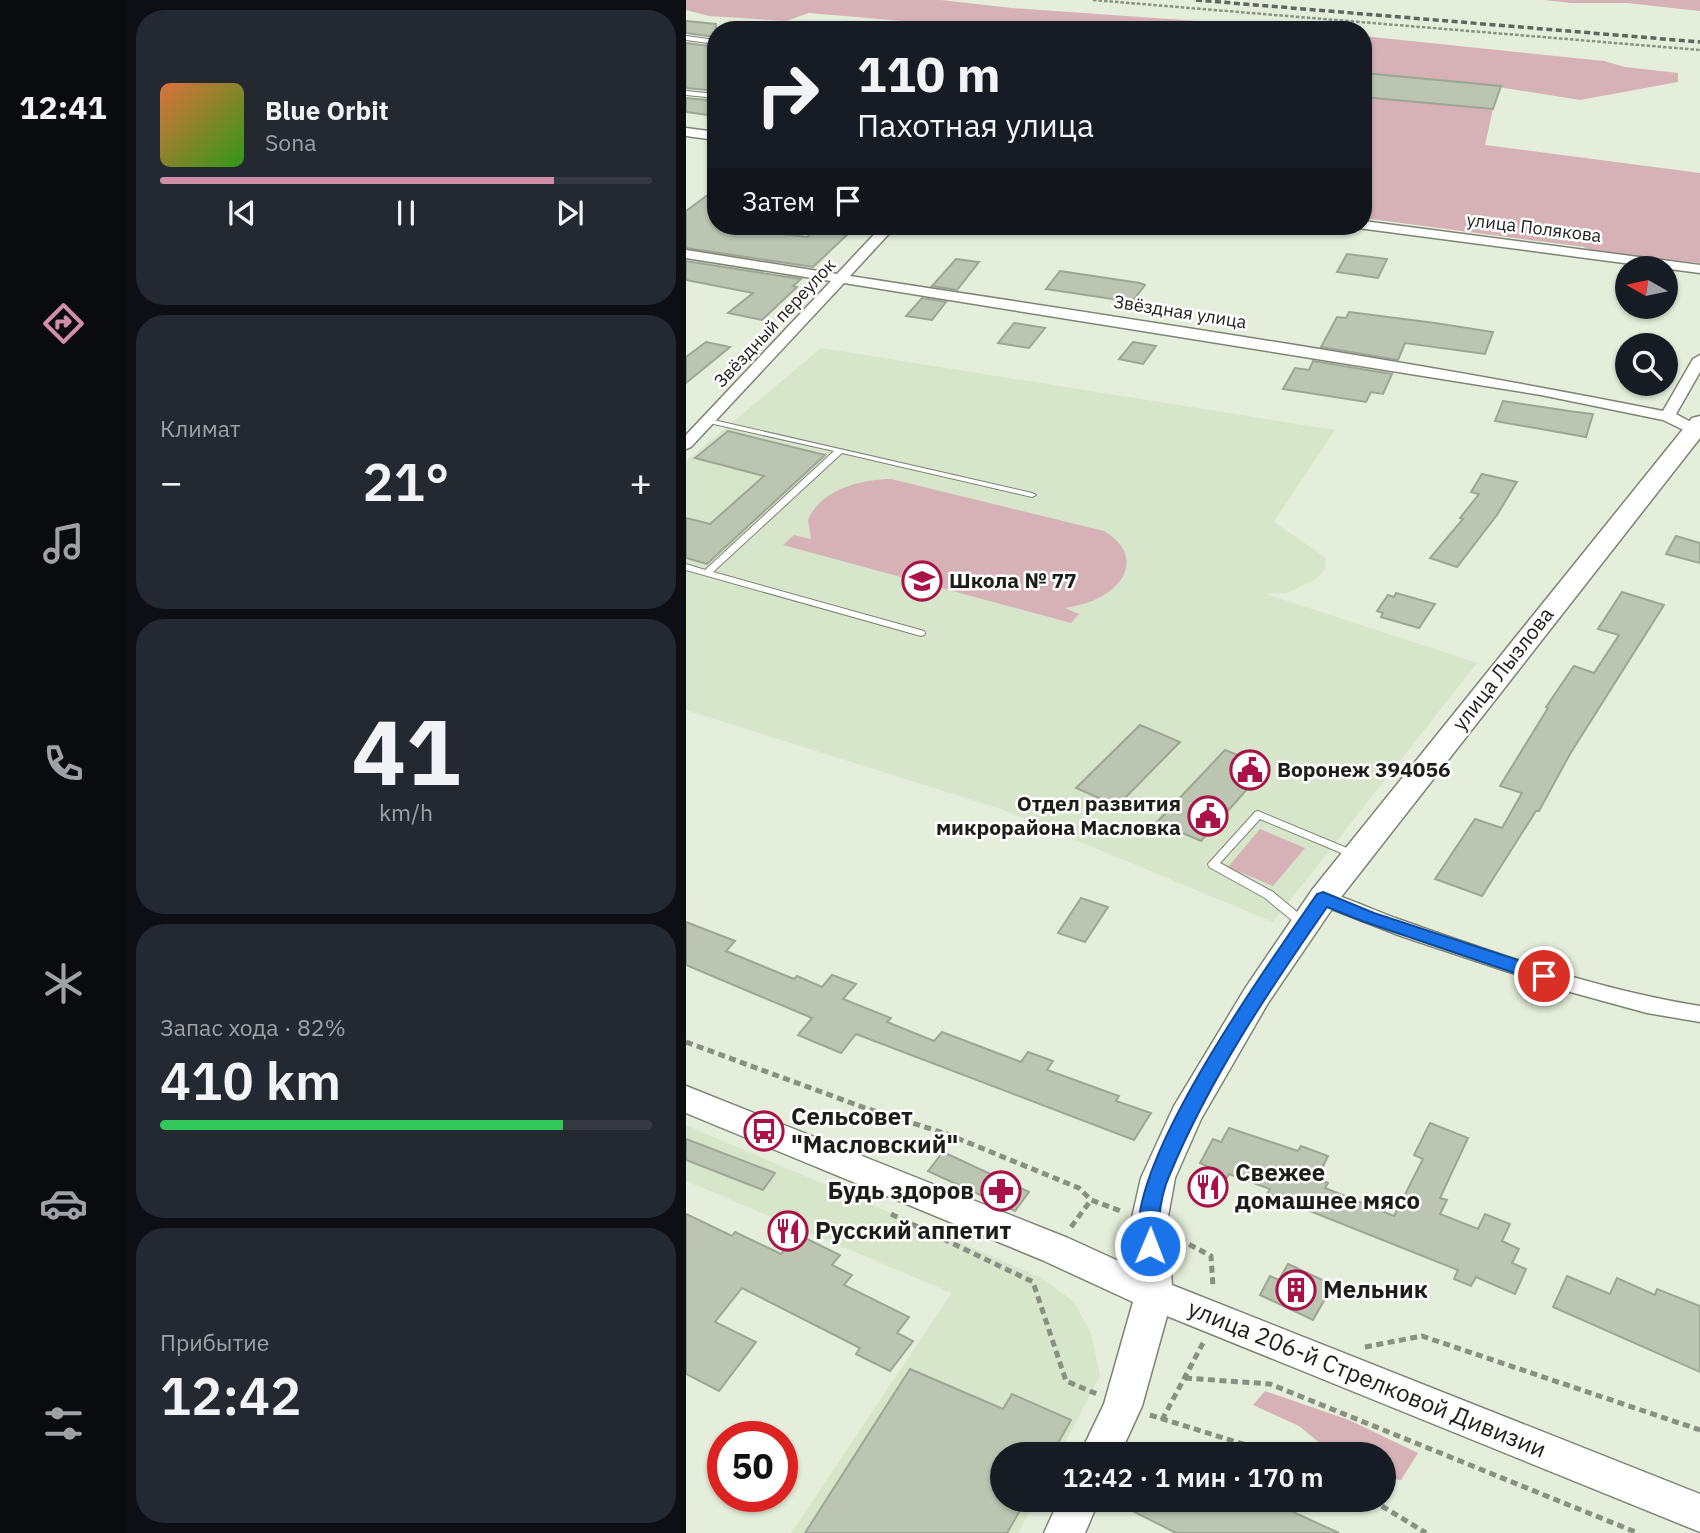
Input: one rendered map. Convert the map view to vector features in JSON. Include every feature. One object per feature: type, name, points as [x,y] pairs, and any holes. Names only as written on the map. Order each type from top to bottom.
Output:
[{"type":"main road","name":"улица Лызлова","points":[[1106,1442],[1123,1406],[1154,1294],[1149,1222],[1158,1178],[1186,1115],[1257,995],[1323,898],[1698,427]]},
{"type":"main road","name":"улица 206-й Стрелковой Дивизии","points":[[686,1099],[1055,1249],[1154,1294],[1700,1513]]},
{"type":"main road","points":[[1064,1533],[1074,1512]]},
{"type":"street","points":[[686,132],[707,135]]},
{"type":"street","name":"улица Полякова","points":[[1372,226],[1700,269]]},
{"type":"street","name":"Звёздный переулок","points":[[686,444],[881,235]]},
{"type":"street","name":"Звёздная улица","points":[[686,254],[1248,342],[1541,391],[1667,416]]},
{"type":"street","points":[[1698,427],[1667,416],[1700,359]]},
{"type":"street","points":[[1323,898],[1368,917],[1595,993],[1700,1014]]},
{"type":"lane","points":[[686,38],[707,41]]},
{"type":"lane","points":[[686,93],[707,95]]},
{"type":"lane","points":[[709,421],[1032,495]]},
{"type":"lane","points":[[707,573],[840,450]]},
{"type":"lane","points":[[686,567],[920,633]]},
{"type":"lane","points":[[1304,925],[1269,895],[1213,864],[1258,814],[1356,855]]},
{"type":"path","points":[[1093,0],[1348,21]]},
{"type":"path","points":[[1372,23],[1700,50]]},
{"type":"path","points":[[686,1042],[865,1108],[947,1134],[1079,1188],[1091,1200]]},
{"type":"path","points":[[883,1210],[1033,1282],[1066,1381],[1123,1406],[1237,1442]]},
{"type":"path","points":[[1163,1419],[1229,1294],[1213,1287],[1211,1256]]},
{"type":"path","points":[[1352,1350],[1422,1336],[1700,1430]]},
{"type":"path","points":[[1185,1378],[1270,1384],[1638,1533]]},
{"type":"path","points":[[1392,1512],[1426,1533]]},
{"type":"shaded area","points":[[686,0],[941,0],[1012,8],[1197,21],[902,21],[809,13],[786,21],[709,16],[686,10]]},
{"type":"shaded area","points":[[1544,0],[1700,0],[1700,11],[1627,3]]},
{"type":"shaded area","points":[[1372,37],[1604,61],[1625,67],[1678,73],[1678,82],[1580,100],[1498,87],[1372,76]]},
{"type":"shaded area","points":[[1372,98],[1493,109],[1485,145],[1700,173],[1700,263],[1678,261],[1678,256],[1631,256],[1592,252],[1584,247],[1372,219]]},
{"type":"shaded area","points":[[821,348],[1335,430],[1274,522],[1326,558],[1325,569],[1315,580],[1286,593],[1266,594],[1477,663],[1273,922],[1001,809],[686,710],[686,461]]},
{"type":"shaded area","points":[[891,479],[1104,531],[1123,549],[1126,569],[1122,578],[1104,595],[1085,604],[1065,608],[1079,614],[1071,623],[783,545],[794,535],[811,539],[808,520],[822,501],[832,494],[855,484]]},
{"type":"shaded area","points":[[1260,829],[1305,848],[1273,886],[1228,867]]},
{"type":"shaded area","points":[[686,1125],[1040,1277],[1073,1301],[1091,1333],[1100,1376],[1065,1442],[990,1442],[990,1512],[1029,1512],[1018,1533],[791,1533],[952,1293],[686,1181]]},
{"type":"shaded area","points":[[1265,1391],[1349,1420],[1395,1442],[1318,1442],[1299,1426],[1253,1405]]},
{"type":"shaded area","points":[[1396,1442],[1418,1453],[1401,1480],[1396,1479]]},
{"type":"building","points":[[686,21],[707,23],[707,36],[686,33]]},
{"type":"building","points":[[686,43],[707,46],[707,90],[686,88]]},
{"type":"building","points":[[1372,74],[1501,86],[1493,109],[1372,98]]},
{"type":"building","points":[[686,98],[707,100],[707,115],[686,112]]},
{"type":"building","points":[[707,196],[707,235],[847,235],[813,267],[686,248],[686,211]]},
{"type":"building","points":[[1347,254],[1387,259],[1378,278],[1337,272]]},
{"type":"building","points":[[956,259],[979,262],[957,290],[932,286]]},
{"type":"building","points":[[686,261],[801,279],[793,286],[797,287],[762,320],[728,313],[753,293],[686,280]]},
{"type":"building","points":[[1060,271],[1145,285],[1132,302],[1046,289]]},
{"type":"building","points":[[922,298],[946,302],[932,320],[906,316]]},
{"type":"building","points":[[1349,312],[1493,332],[1485,354],[1405,343],[1398,360],[1321,347],[1337,317],[1346,318]]},
{"type":"building","points":[[1014,323],[1045,328],[1029,348],[998,343]]},
{"type":"building","points":[[706,342],[730,347],[686,383],[686,357]]},
{"type":"building","points":[[1133,342],[1156,346],[1143,364],[1119,359]]},
{"type":"building","points":[[1313,361],[1392,374],[1383,394],[1371,392],[1366,402],[1283,389],[1295,368],[1309,370]]},
{"type":"building","points":[[1503,401],[1593,414],[1586,437],[1495,421]]},
{"type":"building","points":[[728,431],[825,455],[707,564],[686,558],[686,518],[710,524],[764,476],[695,458]]},
{"type":"building","points":[[1482,474],[1517,482],[1497,515],[1457,567],[1430,558],[1463,519],[1460,518],[1479,494],[1471,492]]},
{"type":"building","points":[[1676,536],[1700,543],[1700,563],[1666,554]]},
{"type":"building","points":[[1622,592],[1664,605],[1570,754],[1539,811],[1536,811],[1482,896],[1435,879],[1475,819],[1502,828],[1522,793],[1500,786],[1548,708],[1546,707],[1574,666],[1594,673],[1619,635],[1598,629]]},
{"type":"building","points":[[1396,593],[1435,604],[1419,628],[1381,617],[1383,613],[1377,611],[1388,595],[1394,597]]},
{"type":"building","points":[[1140,725],[1180,742],[1117,806],[1076,788]]},
{"type":"building","points":[[1225,750],[1267,767],[1201,841],[1157,822]]},
{"type":"building","points":[[1081,898],[1108,907],[1085,942],[1058,933]]},
{"type":"building","points":[[686,922],[735,941],[726,951],[794,979],[797,976],[822,987],[832,975],[856,984],[843,999],[891,1018],[887,1022],[934,1041],[942,1032],[1021,1062],[1028,1052],[1053,1061],[1047,1070],[1119,1096],[1116,1101],[1151,1113],[1134,1140],[856,1034],[841,1053],[798,1035],[812,1018],[686,965]]},
{"type":"building","points":[[1430,1123],[1468,1138],[1440,1198],[1447,1200],[1440,1214],[1478,1229],[1485,1214],[1510,1224],[1502,1241],[1519,1249],[1512,1263],[1526,1269],[1515,1294],[1476,1277],[1471,1286],[1454,1279],[1458,1270],[1267,1194],[1270,1189],[1229,1174],[1214,1198],[1194,1189],[1209,1167],[1200,1163],[1213,1139],[1221,1142],[1229,1128],[1298,1151],[1301,1146],[1328,1156],[1317,1178],[1328,1183],[1325,1188],[1394,1216],[1423,1159],[1414,1155]]},
{"type":"building","points":[[686,1139],[775,1173],[763,1190],[686,1160]]},
{"type":"building","points":[[943,1152],[1029,1192],[1015,1211],[928,1171]]},
{"type":"building","points":[[686,1214],[732,1236],[735,1232],[781,1254],[797,1234],[840,1255],[832,1265],[852,1275],[844,1285],[909,1317],[897,1333],[913,1341],[890,1371],[856,1354],[860,1348],[742,1288],[715,1322],[756,1342],[719,1391],[686,1374]]},
{"type":"building","name":"Мельник","points":[[1288,1264],[1333,1285],[1313,1320],[1260,1295],[1270,1276],[1279,1280]]},
{"type":"building","points":[[1567,1276],[1610,1294],[1617,1278],[1655,1295],[1657,1289],[1700,1306],[1700,1372],[1553,1307]]},
{"type":"building","points":[[910,1369],[1003,1409],[1012,1394],[1071,1420],[1059,1442],[990,1442],[990,1512],[1019,1512],[1007,1533],[805,1533]]},
{"type":"building","points":[[1135,1512],[1293,1512],[1339,1533],[1176,1533]]},
{"type":"railway","points":[[1196,0],[1700,42]]},
{"type":"place","name":"Школа № 77","points":[[922,581]]},
{"type":"place","name":"Воронеж 394056","points":[[1250,770]]},
{"type":"place","name":"Отдел развития микрорайона Масловка","points":[[1208,816]]},
{"type":"place","name":"Сельсовет \"Масловский\"","points":[[764,1131]]},
{"type":"place","name":"Свежее домашнее мясо","points":[[1208,1187]]},
{"type":"place","name":"Будь здоров","points":[[1001,1191]]},
{"type":"place","name":"Русский аппетит","points":[[788,1231]]},
{"type":"place","name":"Мельник","points":[[1296,1290]]},
{"type":"route","points":[[1150,1246],[1149,1222],[1158,1178],[1186,1115],[1257,995],[1323,898],[1368,917],[1544,976]]}]
